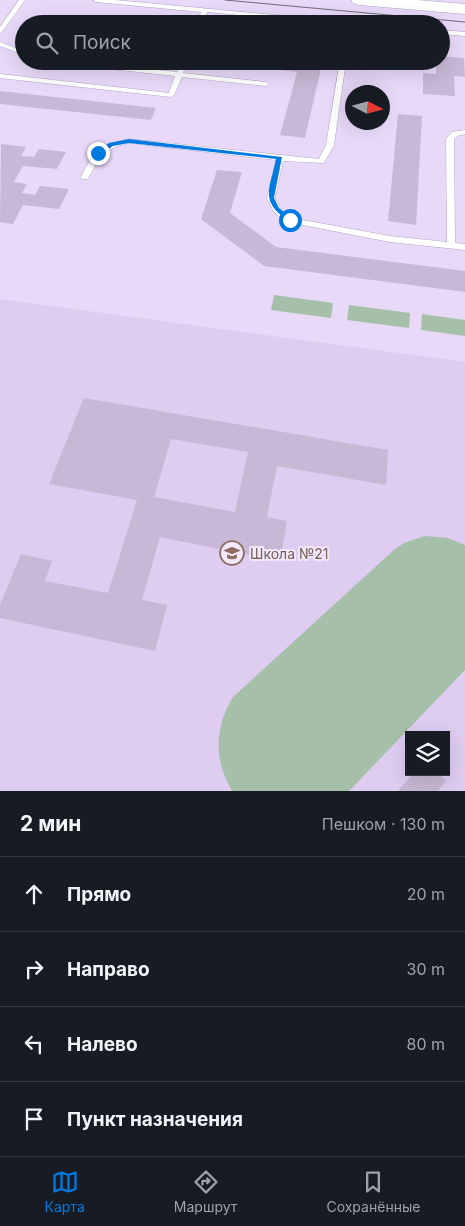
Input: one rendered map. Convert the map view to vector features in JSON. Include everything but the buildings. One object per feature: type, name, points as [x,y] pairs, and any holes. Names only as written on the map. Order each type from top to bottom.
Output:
[{"type":"main road","points":[[359,0],[465,9]]},
{"type":"lane","points":[[0,31],[22,0]]},
{"type":"lane","points":[[96,0],[257,15]]},
{"type":"lane","points":[[203,15],[205,10]]},
{"type":"lane","points":[[450,33],[465,34]]},
{"type":"lane","points":[[0,44],[15,50]]},
{"type":"lane","points":[[135,70],[266,84]]},
{"type":"lane","points":[[0,76],[171,95],[182,70]]},
{"type":"lane","points":[[85,177],[98,153],[111,145],[129,141],[280,158],[321,160],[330,145],[342,70]]},
{"type":"lane","points":[[451,246],[450,139],[455,134],[465,132]]},
{"type":"lane","points":[[280,158],[271,198],[277,210],[290,220],[390,239],[465,247]]},
{"type":"shaded area","name":"Школа №21","points":[[0,299],[465,362],[465,791],[0,791]]},
{"type":"green space","points":[[274,295],[333,303],[331,318],[271,310]]},
{"type":"green space","points":[[349,305],[410,313],[409,328],[347,320]]},
{"type":"green space","points":[[422,314],[465,320],[465,336],[421,330]]},
{"type":"green space","points":[[425,536],[448,538],[465,545],[465,670],[349,791],[232,791],[222,768],[219,744],[222,720],[233,697],[395,549],[404,543]]},
{"type":"tram line","points":[[225,0],[389,15]]},
{"type":"tram line","points":[[450,21],[465,22]]},
{"type":"place","name":"Школа №21","points":[[232,553]]},
{"type":"route","points":[[98,153],[111,145],[129,141],[280,158],[271,198],[277,210],[290,220]]}]
